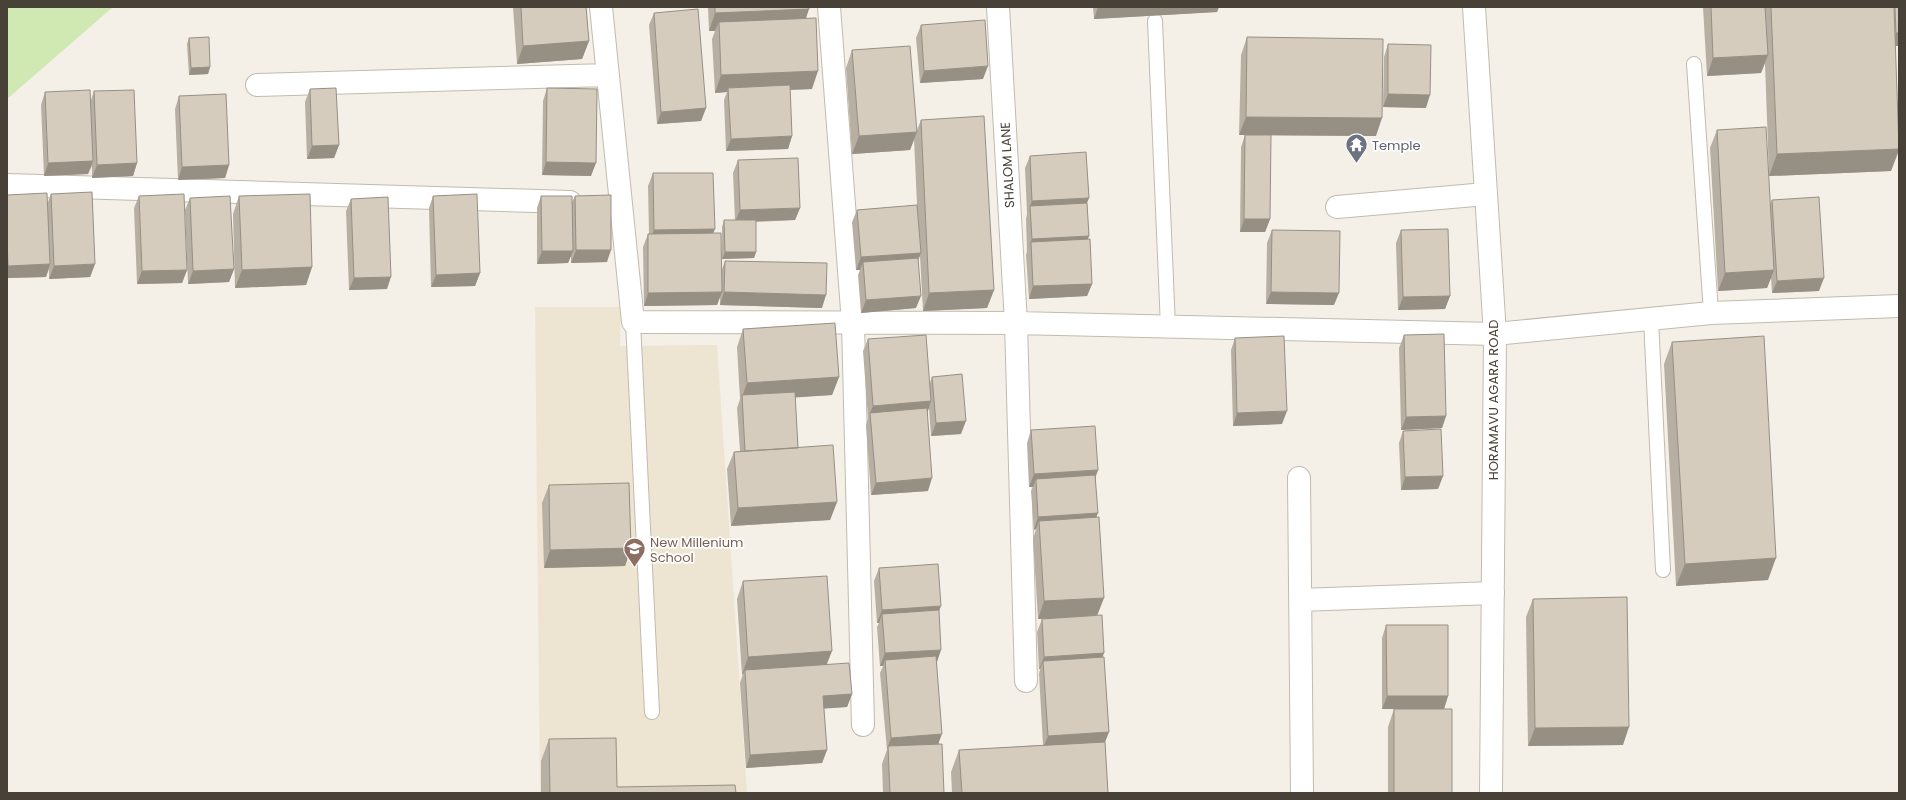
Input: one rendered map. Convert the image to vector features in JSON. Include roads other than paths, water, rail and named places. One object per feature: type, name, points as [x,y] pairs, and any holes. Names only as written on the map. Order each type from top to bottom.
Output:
[{"type":"street","points":[[601,7],[608,75],[605,203],[633,322],[1016,323],[1494,334],[1711,312],[1899,306]]},
{"type":"street","points":[[829,7],[853,323],[863,725]]},
{"type":"street","name":"SHALOM LANE","points":[[998,7],[1016,323],[1026,681]]},
{"type":"street","name":"HORAMAVU AGARA ROAD","points":[[1474,7],[1494,334],[1491,793]]},
{"type":"street","points":[[257,85],[608,75]]},
{"type":"street","points":[[7,185],[605,203]]},
{"type":"street","points":[[1337,207],[1486,194]]},
{"type":"street","points":[[1299,478],[1302,793]]},
{"type":"street","points":[[1300,600],[1493,593]]},
{"type":"lane","points":[[1155,21],[1168,327]]},
{"type":"lane","points":[[1694,64],[1711,312]]},
{"type":"lane","points":[[1651,319],[1663,570]]},
{"type":"lane","points":[[633,322],[652,712]]},
{"type":"place","name":"Temple","points":[[1357,164]]},
{"type":"place","name":"New Millenium School","points":[[635,568]]}]
